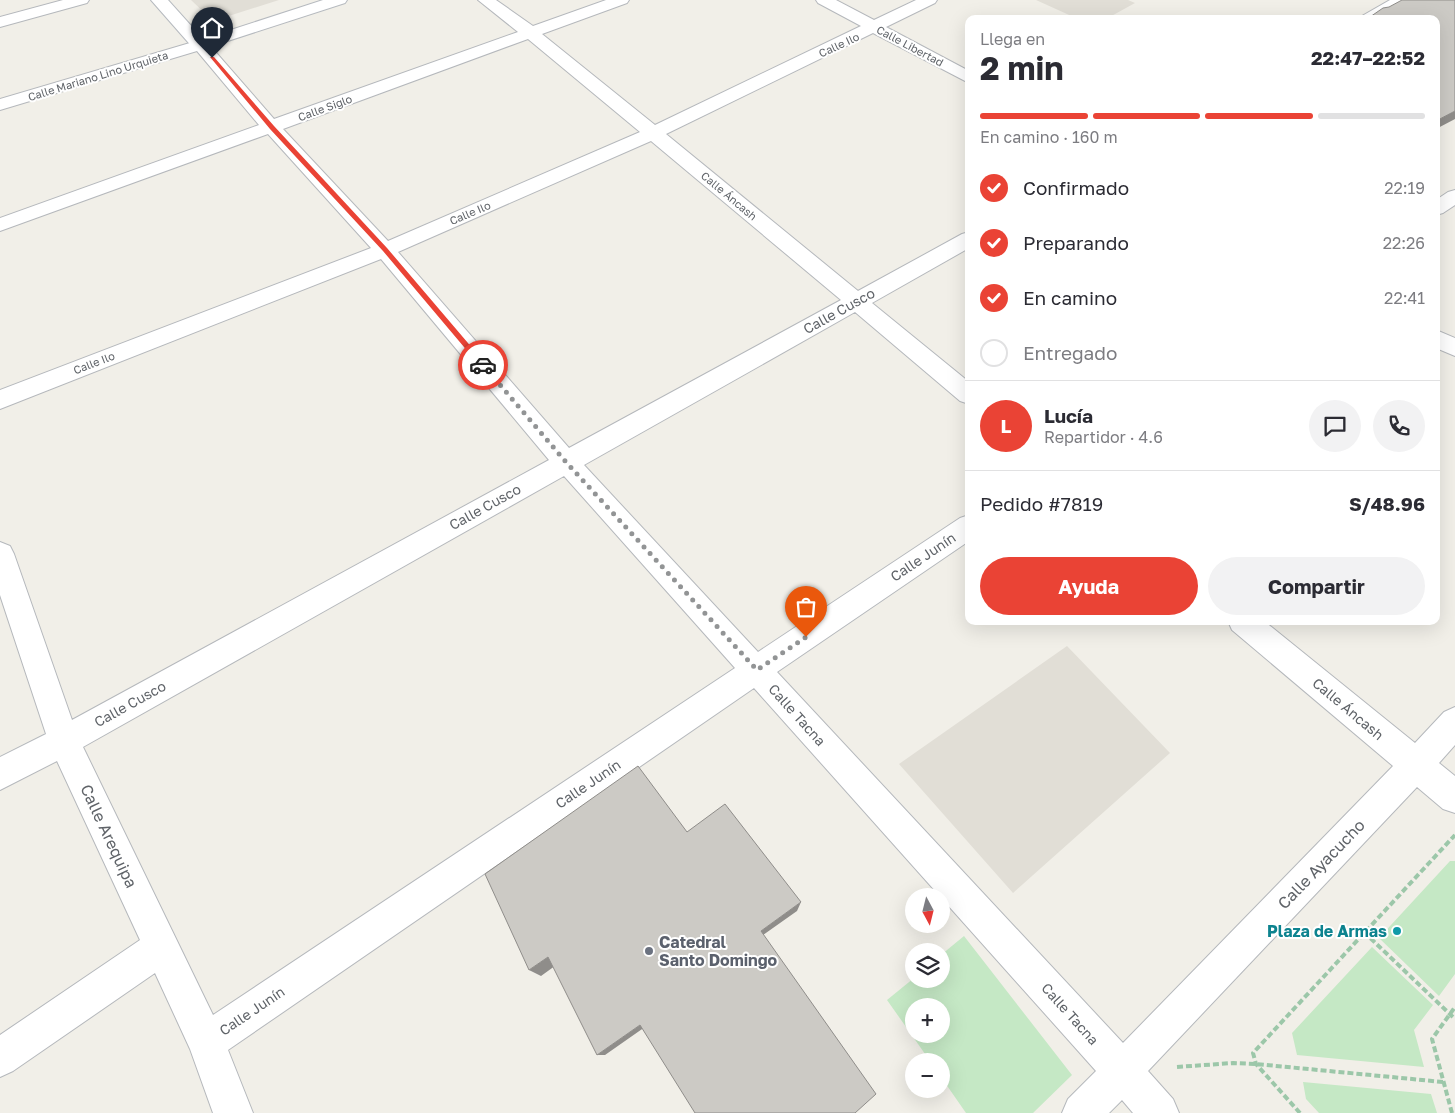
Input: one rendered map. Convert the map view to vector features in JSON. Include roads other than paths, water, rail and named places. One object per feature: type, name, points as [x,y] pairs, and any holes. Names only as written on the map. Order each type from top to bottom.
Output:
[{"type":"street","points":[[0,22],[81,0]]},
{"type":"street","name":"Calle Tacna","points":[[159,0],[272,128],[385,250],[566,462],[1123,1072],[1158,1113]]},
{"type":"street","name":"Calle Mariano Lino Urquieta","points":[[0,105],[200,45],[339,0]]},
{"type":"street","name":"Calle Áncash","points":[[486,0],[531,33],[965,392]]},
{"type":"street","name":"Calle Siglo","points":[[0,225],[621,0]]},
{"type":"street","name":"Calle Libertad","points":[[824,0],[965,76]]},
{"type":"street","name":"Calle Ilo","points":[[0,400],[385,250],[653,133],[929,0]]},
{"type":"street","points":[[1375,15],[1402,0]]},
{"type":"street","points":[[1440,206],[1455,196]]},
{"type":"street","name":"Calle Cusco","points":[[0,774],[965,241]]},
{"type":"street","points":[[1440,340],[1455,348]]},
{"type":"street","name":"Calle Junín","points":[[206,1042],[965,529]]},
{"type":"street","name":"Calle Arequipa","points":[[0,554],[64,740],[206,1042],[233,1113]]},
{"type":"street","name":"Calle Áncash","points":[[1247,625],[1455,798]]},
{"type":"street","name":"Calle Ayacucho","points":[[1082,1113],[1416,766],[1455,722]]},
{"type":"street","points":[[0,1058],[161,947]]},
{"type":"place","name":"Plaza de Armas","points":[[1397,931]]},
{"type":"place","name":"Catedral Santo Domingo","points":[[649,951]]}]
